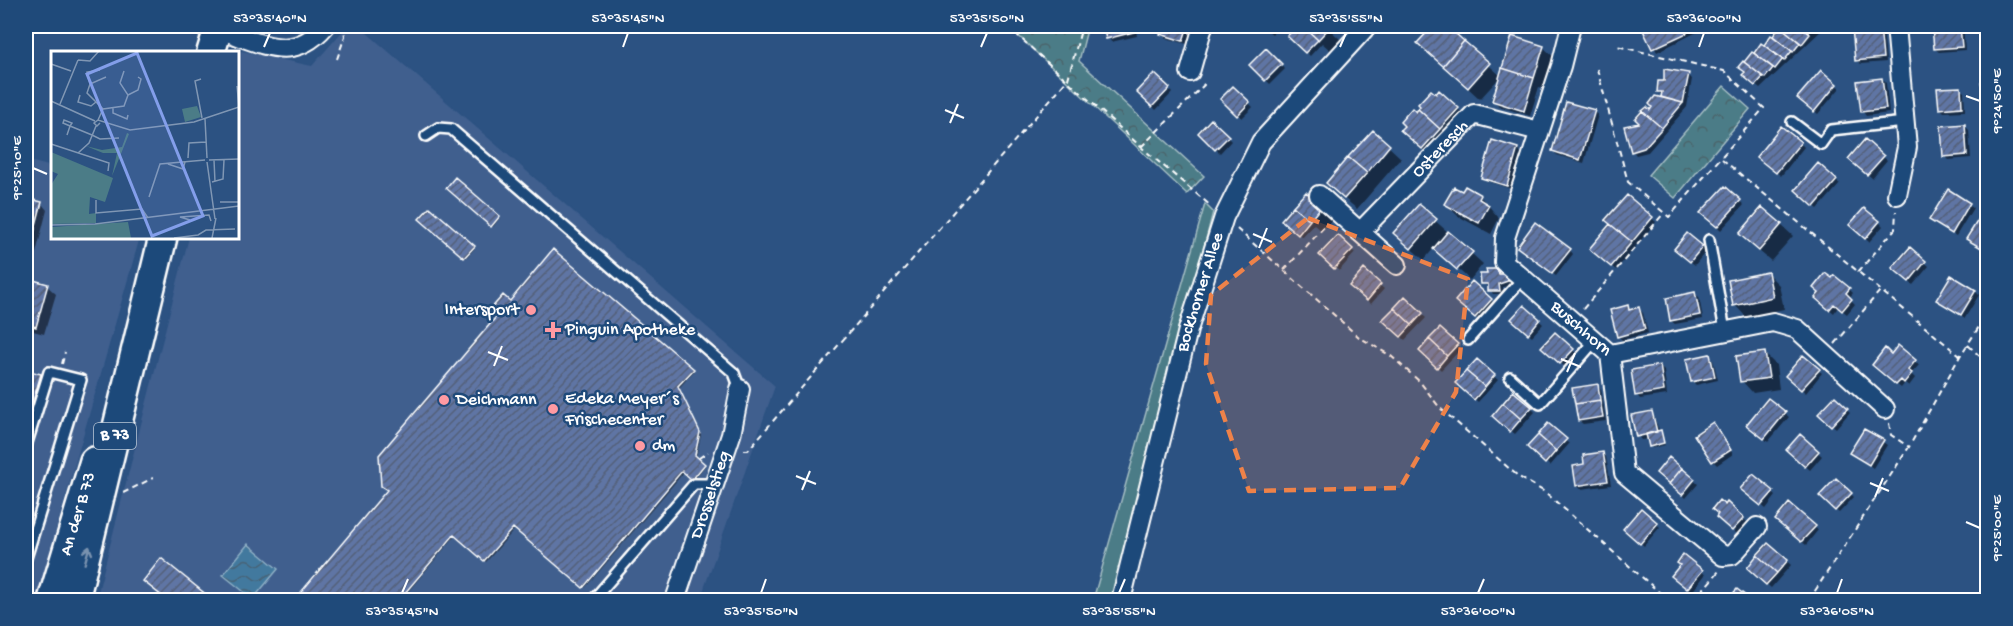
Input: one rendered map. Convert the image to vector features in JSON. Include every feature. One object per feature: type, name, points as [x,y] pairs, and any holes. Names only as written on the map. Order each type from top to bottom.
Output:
[{"type":"main road","name":"An der B 73","points":[[75,600],[99,510],[131,362],[163,238]]},
{"type":"main road","name":"An der B 73","points":[[52,600],[80,501],[131,362]]},
{"type":"street","points":[[216,36],[294,49],[312,41],[325,26]]},
{"type":"street","points":[[1190,72],[1203,26]]},
{"type":"street","name":"Buschhorn","points":[[1571,26],[1503,250],[1504,262],[1610,354],[1773,322],[1797,329],[1885,408]]},
{"type":"street","points":[[1896,26],[1907,147],[1897,195]]},
{"type":"street","name":"Bockhorner Allee","points":[[1121,600],[1188,330],[1262,142],[1374,30]]},
{"type":"street","name":"Osteresch","points":[[1360,232],[1474,114],[1539,131]]},
{"type":"street","points":[[1319,195],[1397,265]]},
{"type":"street","points":[[1610,354],[1624,473],[1723,556],[1732,555],[1756,527]]},
{"type":"street","name":"Drosselstieg","points":[[675,600],[731,435],[740,389]]},
{"type":"lane","points":[[1792,122],[1821,144],[1831,130],[1905,122]]},
{"type":"lane","points":[[426,136],[438,128],[451,129],[734,373],[740,389]]},
{"type":"lane","points":[[1709,240],[1725,331]]},
{"type":"lane","points":[[1468,340],[1523,278]]},
{"type":"lane","points":[[1510,377],[1540,404],[1595,341]]},
{"type":"lane","points":[[26,446],[49,372],[81,380],[26,558]]},
{"type":"lane","points":[[593,600],[694,484],[715,484]]},
{"type":"path","points":[[337,59],[345,36],[344,26]]},
{"type":"path","points":[[1007,26],[1141,147],[1232,219],[1235,227],[1359,337],[1391,356],[1420,382],[1440,408],[1520,477],[1545,492],[1668,600]]},
{"type":"path","points":[[748,450],[1068,79],[1082,26]]},
{"type":"path","points":[[1374,30],[1389,26]]},
{"type":"path","points":[[1597,69],[1628,182],[1669,217],[1722,159],[1764,108],[1724,71],[1617,46]]},
{"type":"path","points":[[1141,147],[1204,85],[1190,72]]},
{"type":"path","points":[[1722,159],[1960,356]]},
{"type":"path","points":[[1858,272],[1895,229],[1897,195]]},
{"type":"path","points":[[1284,270],[1338,212]]},
{"type":"path","points":[[1572,321],[1664,213]]},
{"type":"path","points":[[1826,355],[1880,290]]},
{"type":"path","points":[[1809,600],[1909,447],[1960,356],[1988,313]]},
{"type":"path","points":[[1967,345],[1988,364]]},
{"type":"path","points":[[1885,408],[1891,435],[1909,447]]},
{"type":"path","points":[[699,458],[705,452]]},
{"type":"path","points":[[115,497],[153,478]]},
{"type":"path","points":[[1694,600],[1719,572],[1723,556]]},
{"type":"highlighted area","points":[[1308,218],[1468,279],[1456,392],[1400,488],[1249,491],[1206,364],[1211,295]]},
{"type":"shaded area","points":[[347,26],[359,26],[775,386],[700,600],[96,600],[189,238],[238,238],[237,50],[312,66]]},
{"type":"shaded area","points":[[26,160],[51,167],[51,238],[140,238],[36,600],[26,600]]},
{"type":"green space","points":[[1008,26],[1088,26],[1079,61],[1204,176],[1187,194]]},
{"type":"green space","points":[[1724,86],[1750,109],[1675,198],[1648,175]]},
{"type":"green space","points":[[1205,204],[1213,212],[1147,467],[1117,600],[1093,600]]},
{"type":"water","points":[[248,544],[278,569],[253,599],[223,575]]},
{"type":"building","points":[[1103,26],[1133,26],[1134,32],[1106,39]]},
{"type":"building","points":[[1163,26],[1188,26],[1183,41],[1160,34]]},
{"type":"building","points":[[1298,26],[1303,26],[1318,40],[1305,53],[1287,36]]},
{"type":"building","points":[[1303,26],[1329,26],[1330,27],[1318,40]]},
{"type":"building","points":[[1433,26],[1447,26],[1464,41],[1443,66],[1417,43]]},
{"type":"building","points":[[1641,26],[1683,26],[1687,33],[1652,49]]},
{"type":"building","points":[[1780,26],[1800,43],[1793,52],[1773,36]]},
{"type":"building","points":[[1783,26],[1800,26],[1810,34],[1802,44],[1782,28]]},
{"type":"building","points":[[1880,26],[1883,58],[1855,61],[1852,27]]},
{"type":"building","points":[[1932,26],[1960,26],[1962,47],[1934,49]]},
{"type":"building","points":[[1771,35],[1792,51],[1784,61],[1764,45]]},
{"type":"building","points":[[1512,36],[1544,46],[1534,78],[1502,68]]},
{"type":"building","points":[[1464,41],[1490,63],[1468,88],[1443,66]]},
{"type":"building","points":[[1761,43],[1783,59],[1775,69],[1754,53]]},
{"type":"building","points":[[1266,48],[1282,64],[1265,81],[1249,65]]},
{"type":"building","points":[[1752,52],[1773,68],[1765,78],[1744,62]]},
{"type":"building","points":[[1743,61],[1763,77],[1755,86],[1742,75],[1745,72],[1738,67]]},
{"type":"building","points":[[1502,68],[1534,78],[1524,111],[1492,101]]},
{"type":"building","points":[[1664,69],[1689,73],[1683,103],[1661,97],[1662,92],[1657,92],[1658,81],[1664,81]]},
{"type":"building","points":[[1821,70],[1837,84],[1814,112],[1797,98]]},
{"type":"building","points":[[1154,73],[1170,88],[1152,107],[1136,92]]},
{"type":"building","points":[[1882,78],[1886,109],[1861,112],[1857,81]]},
{"type":"building","points":[[1988,81],[1988,104],[1986,104],[1981,82]]},
{"type":"building","points":[[1233,86],[1250,102],[1237,116],[1220,99]]},
{"type":"building","points":[[1961,87],[1962,107],[1939,109],[1937,88]]},
{"type":"building","points":[[1431,90],[1436,94],[1439,90],[1459,108],[1440,129],[1418,109],[1420,106],[1418,104]]},
{"type":"building","points":[[1655,96],[1683,103],[1662,128],[1642,111],[1647,107],[1650,110],[1652,107],[1649,104]]},
{"type":"building","points":[[1566,102],[1595,110],[1580,160],[1552,151]]},
{"type":"building","points":[[1412,108],[1416,112],[1418,109],[1440,129],[1422,149],[1400,130],[1404,126],[1400,122]]},
{"type":"building","points":[[1642,111],[1662,128],[1644,148],[1631,152],[1624,126],[1639,123],[1635,119]]},
{"type":"building","points":[[1211,119],[1229,136],[1215,150],[1198,133]]},
{"type":"building","points":[[1965,124],[1967,155],[1943,157],[1941,126]]},
{"type":"building","points":[[1781,126],[1801,142],[1776,173],[1756,157]]},
{"type":"building","points":[[1373,130],[1390,145],[1367,173],[1348,157]]},
{"type":"building","points":[[1865,139],[1884,156],[1867,175],[1848,159]]},
{"type":"building","points":[[1492,140],[1518,148],[1507,186],[1481,178]]},
{"type":"building","points":[[1348,157],[1367,173],[1344,199],[1326,183]]},
{"type":"building","points":[[1818,163],[1837,180],[1814,207],[1795,190]]},
{"type":"building","points":[[455,177],[500,216],[491,227],[446,188]]},
{"type":"building","points":[[1465,186],[1481,195],[1479,199],[1489,205],[1479,223],[1444,204],[1454,187],[1462,191]]},
{"type":"building","points":[[1725,186],[1741,200],[1717,227],[1700,213]]},
{"type":"building","points":[[1948,189],[1970,203],[1952,234],[1929,220]]},
{"type":"building","points":[[1306,192],[1322,206],[1310,220],[1293,206]]},
{"type":"building","points":[[1627,195],[1653,217],[1632,242],[1605,220]]},
{"type":"building","points":[[26,198],[42,202],[30,248],[26,247]]},
{"type":"building","points":[[1419,204],[1437,219],[1411,249],[1393,233]]},
{"type":"building","points":[[1293,206],[1310,220],[1298,235],[1281,220]]},
{"type":"building","points":[[430,207],[475,246],[464,258],[419,219]]},
{"type":"building","points":[[1762,207],[1782,224],[1759,251],[1739,234]]},
{"type":"building","points":[[1864,208],[1880,221],[1865,239],[1849,225]]},
{"type":"building","points":[[1978,220],[1988,226],[1988,252],[1966,239]]},
{"type":"building","points":[[1535,222],[1571,249],[1552,273],[1517,247]]},
{"type":"building","points":[[1610,224],[1632,242],[1611,267],[1589,249]]},
{"type":"building","points":[[1448,231],[1473,252],[1457,270],[1433,249]]},
{"type":"building","points":[[1687,233],[1703,246],[1690,262],[1674,249]]},
{"type":"building","points":[[1338,235],[1353,249],[1334,269],[1319,255]]},
{"type":"building","points":[[1910,247],[1926,261],[1909,282],[1892,268]]},
{"type":"building","name":"Edeka Meyer´s Frischecenter","points":[[553,249],[694,369],[678,386],[700,432],[695,455],[705,464],[692,480],[682,471],[583,588],[513,528],[484,561],[454,535],[399,600],[299,600],[296,598],[387,490],[381,486],[379,455],[496,317],[489,311],[503,295],[510,301]]},
{"type":"building","points":[[1364,269],[1381,284],[1367,301],[1349,286]]},
{"type":"building","points":[[1486,269],[1497,269],[1499,274],[1508,274],[1508,281],[1499,284],[1500,291],[1488,291],[1488,284],[1481,284],[1480,274],[1487,274]]},
{"type":"building","points":[[1768,272],[1773,297],[1733,306],[1728,280]]},
{"type":"building","points":[[1825,273],[1832,278],[1834,275],[1850,288],[1846,293],[1852,299],[1842,311],[1834,304],[1829,310],[1815,298],[1819,293],[1813,288]]},
{"type":"building","points":[[1951,275],[1976,290],[1961,315],[1936,300]]},
{"type":"building","points":[[26,278],[48,284],[36,327],[26,324]]},
{"type":"building","points":[[1472,281],[1492,299],[1475,318],[1455,301]]},
{"type":"building","points":[[1695,292],[1700,315],[1670,321],[1666,298]]},
{"type":"building","points":[[1405,296],[1423,313],[1412,325],[1394,308]]},
{"type":"building","points":[[1524,305],[1540,319],[1528,334],[1511,319]]},
{"type":"building","points":[[1628,305],[1629,310],[1639,307],[1645,329],[1617,337],[1610,310]]},
{"type":"building","points":[[1394,308],[1412,325],[1401,337],[1382,320]]},
{"type":"building","points":[[1440,328],[1458,344],[1447,356],[1429,339]]},
{"type":"building","points":[[1555,332],[1574,349],[1560,364],[1541,347]]},
{"type":"building","points":[[1429,339],[1447,356],[1437,368],[1419,351]]},
{"type":"building","points":[[1898,345],[1916,360],[1908,370],[1912,373],[1904,383],[1901,380],[1896,385],[1872,365],[1885,348],[1891,354]]},
{"type":"building","points":[[1765,352],[1769,378],[1740,382],[1736,356]]},
{"type":"building","points":[[1710,354],[1715,377],[1691,382],[1686,359]]},
{"type":"building","points":[[1803,355],[1820,369],[1801,390],[1785,376]]},
{"type":"building","points":[[1477,359],[1495,375],[1485,387],[1466,371]]},
{"type":"building","points":[[1660,365],[1664,391],[1635,396],[1631,370]]},
{"type":"building","points":[[26,370],[41,374],[29,415],[26,413]]},
{"type":"building","points":[[1466,371],[1485,387],[1474,400],[1455,383]]},
{"type":"building","points":[[1598,384],[1600,400],[1575,404],[1572,388]]},
{"type":"building","points":[[1513,391],[1532,407],[1521,419],[1503,403]]},
{"type":"building","points":[[1835,396],[1848,408],[1831,426],[1818,414]]},
{"type":"building","points":[[1768,398],[1786,412],[1764,439],[1746,425]]},
{"type":"building","points":[[1600,400],[1603,417],[1578,421],[1575,404]]},
{"type":"building","points":[[1503,403],[1521,419],[1510,432],[1492,416]]},
{"type":"building","points":[[1652,411],[1657,432],[1636,437],[1631,415]]},
{"type":"building","points":[[1713,422],[1731,450],[1712,462],[1694,435]]},
{"type":"building","points":[[1548,423],[1567,439],[1556,451],[1538,435]]},
{"type":"building","points":[[1864,429],[1884,440],[1869,465],[1849,453]]},
{"type":"building","points":[[1661,430],[1664,443],[1649,447],[1646,434]]},
{"type":"building","points":[[1800,434],[1819,451],[1805,467],[1786,450]]},
{"type":"building","points":[[1538,435],[1556,451],[1545,464],[1527,447]]},
{"type":"building","points":[[1603,452],[1608,481],[1576,486],[1573,466],[1584,464],[1583,455]]},
{"type":"building","points":[[1669,457],[1682,468],[1669,484],[1656,473]]},
{"type":"building","points":[[1682,468],[1695,479],[1682,495],[1669,484]]},
{"type":"building","points":[[1753,474],[1774,491],[1761,506],[1740,489]]},
{"type":"building","points":[[1836,478],[1852,493],[1835,511],[1819,496]]},
{"type":"building","points":[[1719,500],[1725,505],[1727,502],[1744,518],[1732,531],[1716,517],[1718,514],[1712,509]]},
{"type":"building","points":[[1789,503],[1816,526],[1801,542],[1775,520]]},
{"type":"building","points":[[1641,508],[1658,523],[1640,544],[1623,529]]},
{"type":"building","points":[[1768,543],[1788,560],[1777,573],[1757,555]]},
{"type":"building","points":[[1683,554],[1703,570],[1687,589],[1671,576],[1680,565],[1677,563]]},
{"type":"building","points":[[1757,555],[1777,573],[1766,585],[1747,568]]},
{"type":"building","points":[[161,558],[213,600],[167,600],[143,581]]},
{"type":"building","points":[[1737,589],[1751,600],[1727,600]]},
{"type":"place","name":"Intersport","points":[[531,310]]},
{"type":"place","name":"Pinguin Apotheke","points":[[553,330]]},
{"type":"place","name":"Deichmann","points":[[444,400]]},
{"type":"place","name":"Edeka Meyer´s Frischecenter","points":[[553,409]]},
{"type":"place","name":"dm","points":[[640,446]]}]
